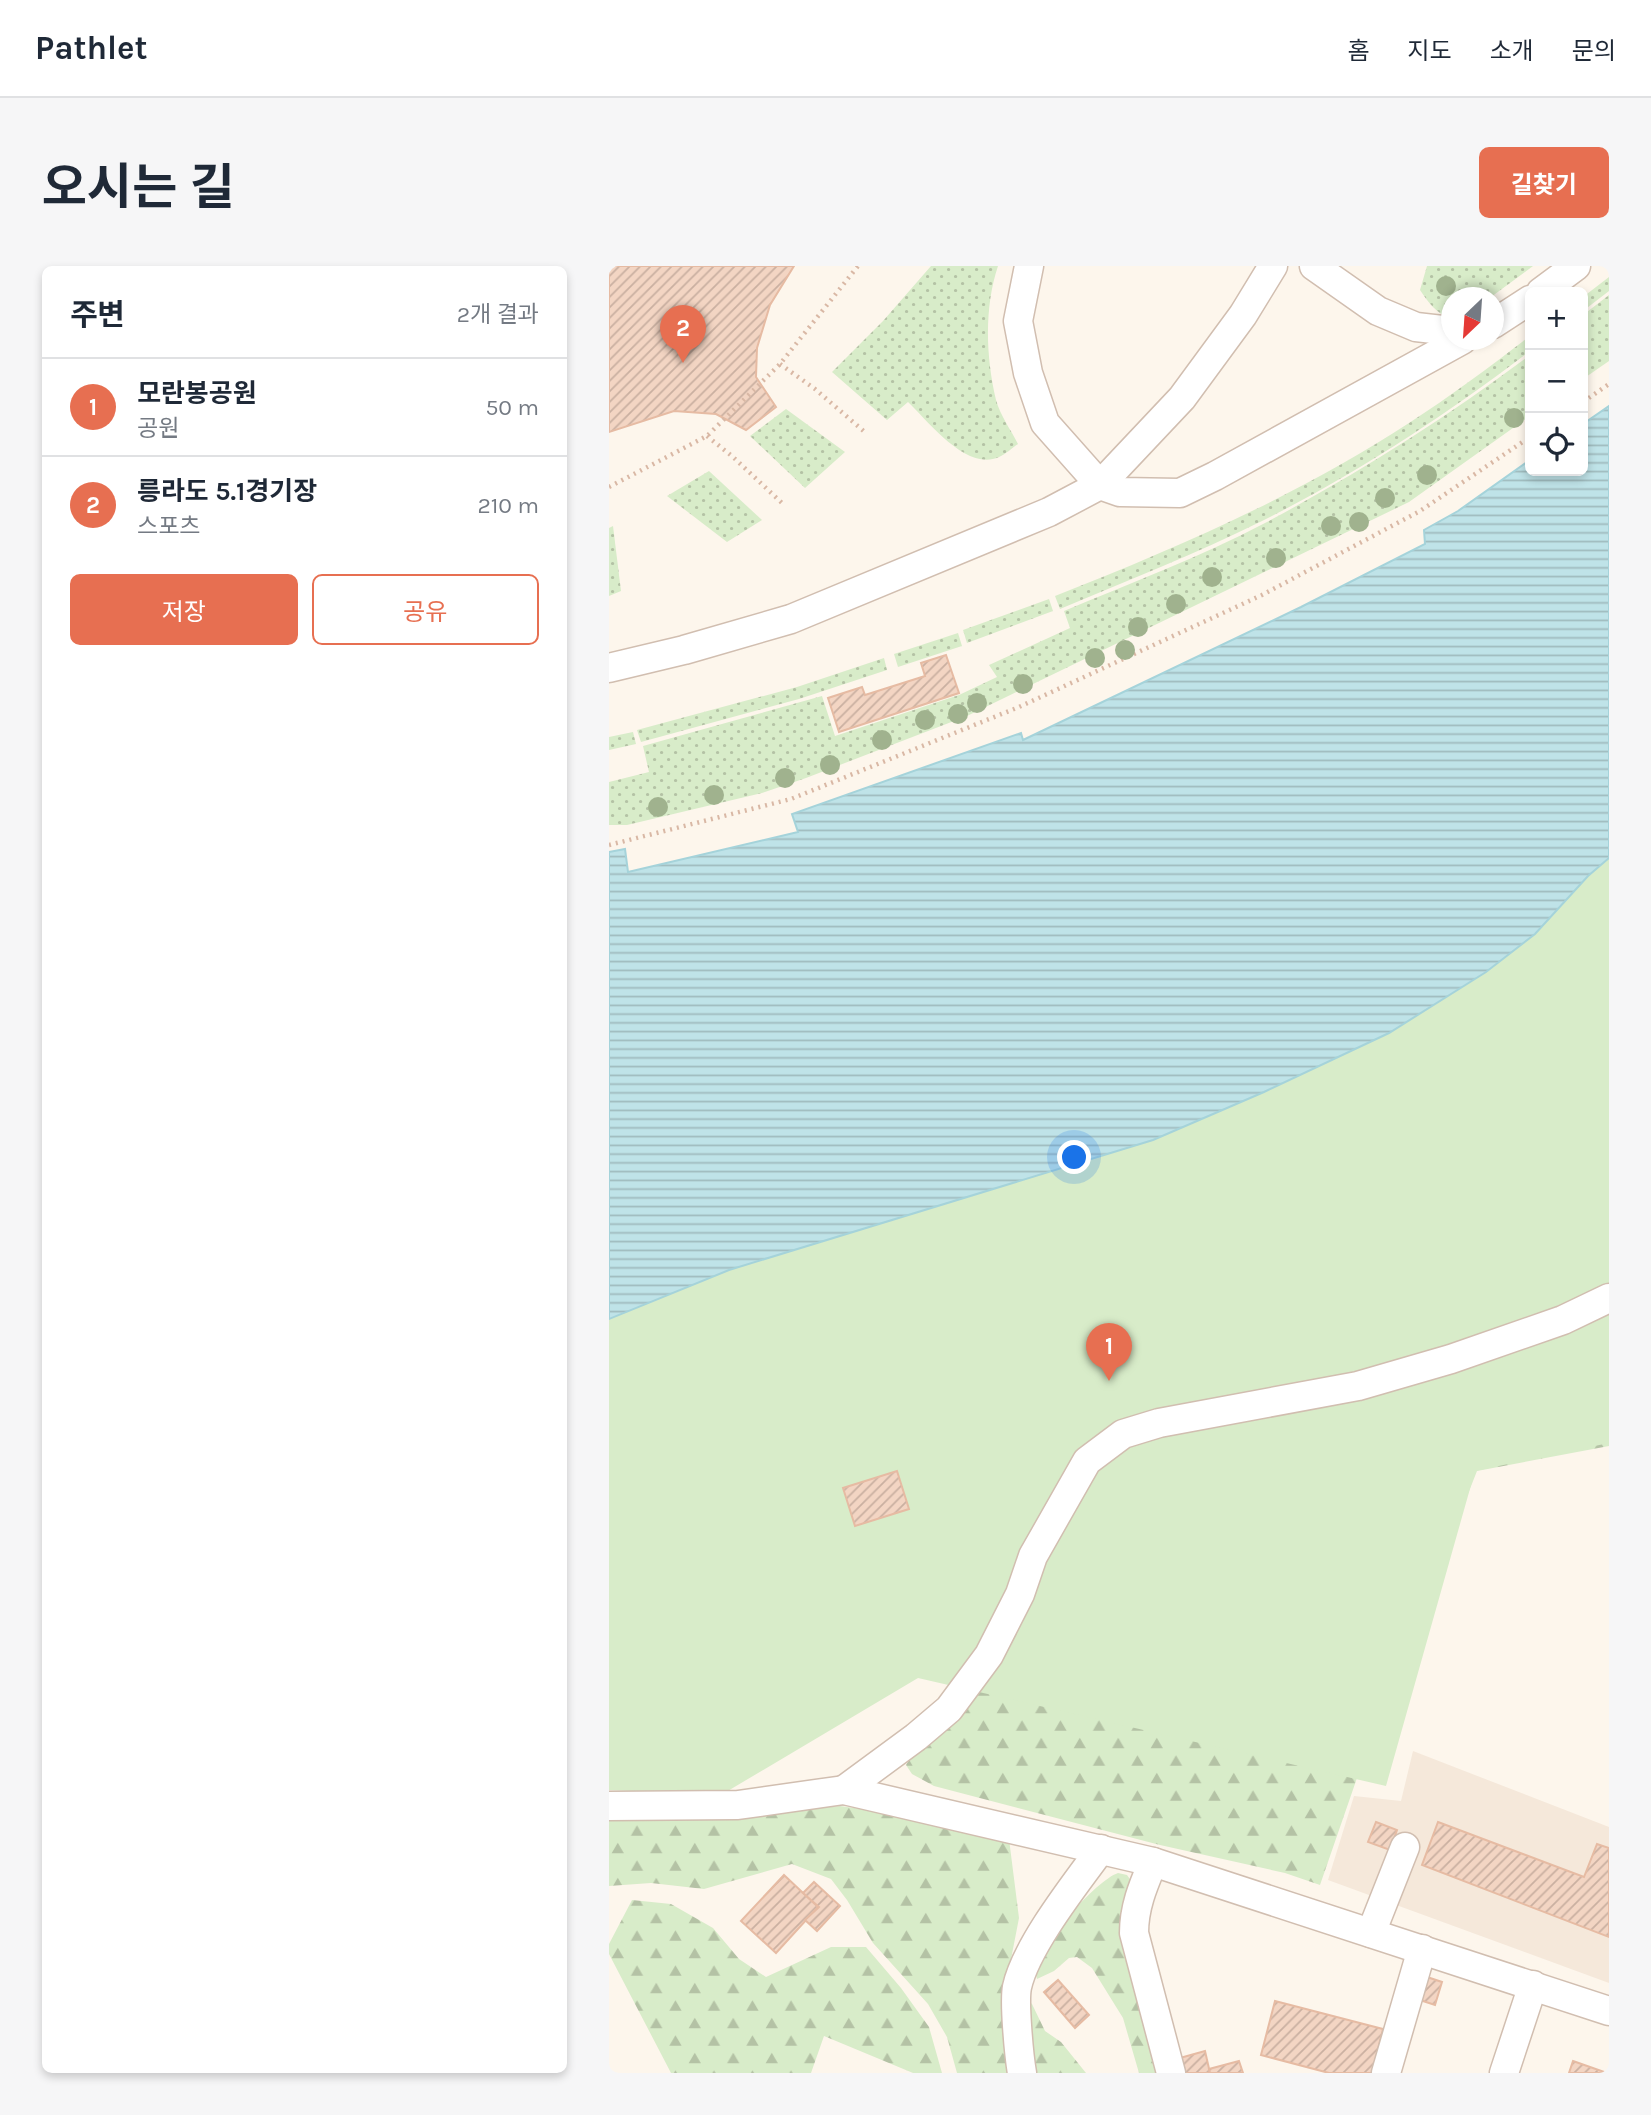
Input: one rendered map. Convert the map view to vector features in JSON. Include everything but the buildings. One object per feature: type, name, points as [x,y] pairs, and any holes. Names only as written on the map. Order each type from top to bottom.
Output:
[{"type":"street","points":[[1029,266],[1018,321],[1028,373],[1045,423],[1100,485],[1120,492],[1180,493],[1444,350]]},
{"type":"street","points":[[609,668],[684,650],[791,619],[1049,512],[1100,485],[1182,398],[1243,315],[1273,266]]},
{"type":"street","points":[[1314,266],[1378,311],[1416,327],[1441,330]]},
{"type":"street","points":[[1548,287],[1576,266]]},
{"type":"street","points":[[1504,317],[1525,302]]},
{"type":"street","points":[[844,1790],[949,1709],[989,1655],[1020,1594],[1033,1556],[1087,1461],[1123,1434],[1159,1423],[1358,1386],[1451,1359],[1563,1320],[1609,1297]]},
{"type":"street","points":[[609,1806],[738,1805],[844,1790],[1153,1863],[1609,2011]]},
{"type":"street","points":[[1371,1933],[1405,1847]]},
{"type":"street","points":[[1022,2073],[1017,1988],[1030,1955],[1066,1896],[1101,1849]]},
{"type":"street","points":[[1153,1863],[1134,1916],[1134,1933],[1171,2073]]},
{"type":"street","points":[[1386,2073],[1422,1949]]},
{"type":"street","points":[[1504,2073],[1533,1985]]},
{"type":"path","points":[[609,487],[707,436],[780,364],[858,266]]},
{"type":"path","points":[[780,364],[815,389],[867,434]]},
{"type":"path","points":[[1588,399],[1609,384]]},
{"type":"path","points":[[707,436],[783,504]]},
{"type":"path","points":[[609,845],[791,799],[1019,707],[1262,595],[1420,511],[1525,440]]},
{"type":"shaded area","points":[[1413,1751],[1609,1827],[1609,1983],[1328,1880],[1354,1796],[1401,1801]]},
{"type":"green space","points":[[931,266],[998,266],[990,299],[990,367],[998,406],[1018,444],[999,457],[987,460],[974,458],[962,451],[949,443],[908,402],[887,420],[832,372],[883,321]]},
{"type":"green space","points":[[1427,266],[1533,266],[1504,287],[1441,287],[1441,314],[1420,290]]},
{"type":"green space","points":[[1609,277],[1609,291],[1588,307],[1588,293]]},
{"type":"green space","points":[[1609,295],[1609,361],[1588,376],[1588,350],[1588,311]]},
{"type":"green space","points":[[1525,340],[1525,355],[1498,375],[1433,421],[1330,484],[1235,534],[1060,609],[1055,596],[1146,559],[1281,497],[1409,423]]},
{"type":"green space","points":[[1525,359],[1525,420],[1409,502],[967,716],[762,793],[627,825],[609,825],[609,782],[649,772],[643,746],[822,696],[835,736],[959,695],[997,677],[989,665],[1070,628],[1064,611],[1216,547],[1265,523],[1367,465]]},
{"type":"green space","points":[[786,409],[845,452],[805,488],[750,436]]},
{"type":"green space","points":[[709,471],[762,520],[727,542],[667,496]]},
{"type":"green space","points":[[613,526],[621,591],[609,596],[609,528]]},
{"type":"green space","points":[[1049,599],[1053,611],[967,643],[963,630]]},
{"type":"green space","points":[[958,633],[962,646],[898,667],[894,654]]},
{"type":"green space","points":[[884,658],[887,670],[799,699],[641,742],[637,730],[797,687]]},
{"type":"green space","points":[[633,732],[636,744],[609,750],[609,737]]},
{"type":"green space","points":[[1609,858],[1609,1443],[1475,1471],[1386,1786],[918,1678],[721,1795],[609,1790],[609,1319],[729,1270],[1153,1140],[1264,1092],[1389,1033],[1486,972],[1535,934],[1588,876]]},
{"type":"green space","points":[[1609,1310],[1609,1446],[1477,1471],[1366,1752],[1320,1885],[1285,1873],[1160,1845],[934,1786],[912,1774],[906,1765],[916,1749],[998,1658]]},
{"type":"green space","points":[[840,1806],[904,1815],[1009,1839],[1019,1918],[1005,1990],[1015,2073],[957,2073],[947,2037],[928,2004],[873,1943],[831,1879],[792,1864],[704,1889],[651,1883],[609,1886],[609,1819],[743,1815]]},
{"type":"green space","points":[[1118,1873],[1127,1875],[1132,1882],[1158,2073],[1139,2073],[1123,2018],[1092,1968],[1077,1957],[1069,1958],[1054,1971],[1037,1979],[1036,1974],[1040,1957],[1070,1914],[1096,1888]]},
{"type":"green space","points":[[632,1900],[671,1904],[713,1928],[739,1959],[766,1977],[831,1947],[866,1947],[901,1988],[929,2027],[942,2073],[913,2073],[824,2036],[811,2073],[671,2073],[609,1954],[609,1944]]},
{"type":"green space","points":[[1027,2000],[1032,2004],[1045,2031],[1061,2042],[1086,2073],[1029,2073]]},
{"type":"water","points":[[1609,406],[1609,858],[1588,876],[1535,934],[1486,972],[1389,1033],[1264,1092],[1153,1140],[729,1270],[609,1319],[609,852],[625,849],[628,872],[798,832],[792,814],[1021,733],[1023,740],[1301,607],[1425,544],[1424,530],[1458,511],[1525,464],[1525,476],[1588,476],[1588,421]]},
{"type":"place","name":"릉라도 5.1경기장","points":[[683,363]]},
{"type":"place","name":"모란봉공원","points":[[1109,1381]]}]
